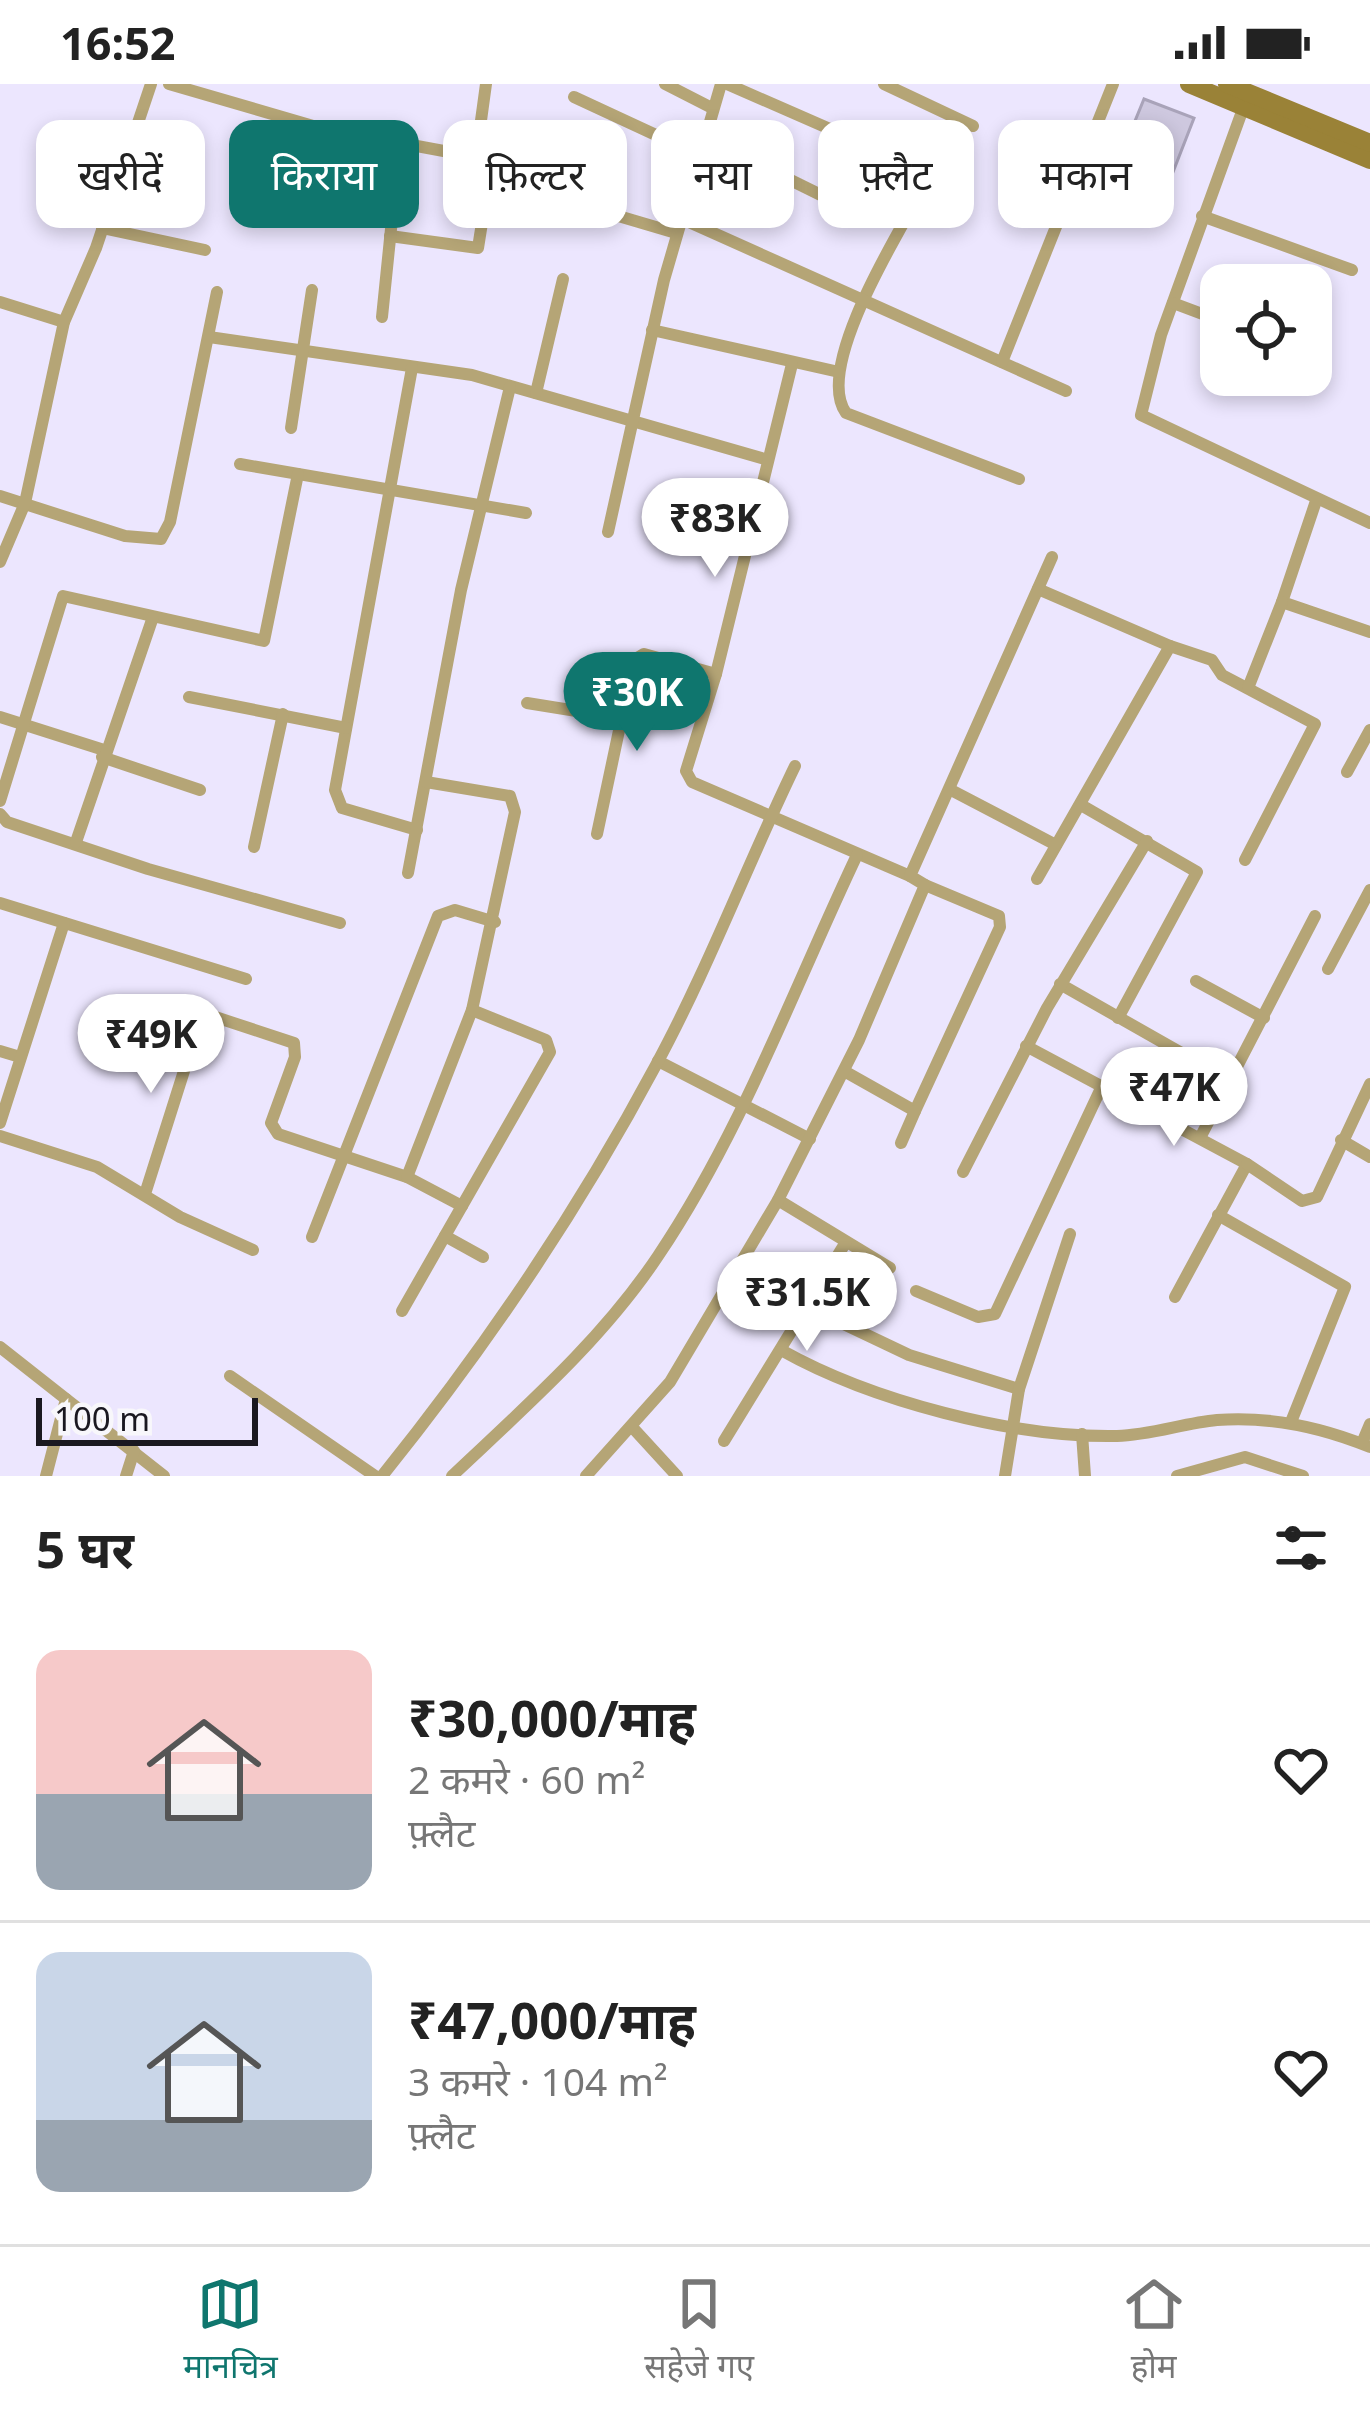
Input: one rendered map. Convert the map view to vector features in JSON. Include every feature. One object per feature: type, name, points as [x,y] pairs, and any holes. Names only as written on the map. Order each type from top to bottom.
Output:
[{"type":"main road","points":[[1189,84],[1370,160]]},
{"type":"main road","points":[[1227,84],[1370,143]]},
{"type":"street","points":[[139,120],[151,84]]},
{"type":"street","points":[[169,84],[293,120]]},
{"type":"street","points":[[481,120],[486,84]]},
{"type":"street","points":[[665,84],[712,108]]},
{"type":"street","points":[[708,120],[724,84],[818,125]]},
{"type":"street","points":[[884,84],[960,120]]},
{"type":"street","points":[[1002,362],[1113,84]]},
{"type":"street","points":[[574,97],[651,132]]},
{"type":"street","points":[[1244,106],[1202,216],[1141,415],[1370,523]]},
{"type":"street","points":[[1202,216],[1352,270]]},
{"type":"street","points":[[627,219],[676,233]]},
{"type":"street","points":[[382,317],[391,228]]},
{"type":"street","points":[[390,236],[478,248],[482,228]]},
{"type":"street","points":[[608,532],[677,228]]},
{"type":"street","points":[[703,228],[1066,391]]},
{"type":"street","points":[[902,228],[865,298],[839,372],[840,404],[846,413],[1019,478]]},
{"type":"street","points":[[0,562],[25,503],[64,322],[102,229],[205,250]]},
{"type":"street","points":[[536,393],[563,278]]},
{"type":"street","points":[[290,428],[312,290]]},
{"type":"street","points":[[0,496],[125,536],[161,539],[170,522],[217,292]]},
{"type":"street","points":[[0,302],[64,322]]},
{"type":"street","points":[[1173,303],[1200,313]]},
{"type":"street","points":[[652,330],[839,372]]},
{"type":"street","points":[[208,337],[472,375],[768,460]]},
{"type":"street","points":[[792,364],[716,674],[688,763],[688,778],[1001,921],[901,1143]]},
{"type":"street","points":[[412,368],[334,790],[342,808],[417,830]]},
{"type":"street","points":[[408,873],[510,387]]},
{"type":"street","points":[[240,464],[526,513]]},
{"type":"street","points":[[0,801],[63,596],[257,641],[268,638],[298,474]]},
{"type":"street","points":[[1248,688],[1316,501]]},
{"type":"street","points":[[910,876],[1052,557]]},
{"type":"street","points":[[1039,589],[1212,660],[1222,675],[1312,718],[1316,730],[1245,860]]},
{"type":"street","points":[[1282,602],[1370,632]]},
{"type":"street","points":[[76,842],[153,617]]},
{"type":"street","points":[[1037,879],[1170,646]]},
{"type":"street","points":[[597,834],[620,718],[639,654],[716,674]]},
{"type":"street","points":[[189,697],[346,728]]},
{"type":"street","points":[[527,703],[620,718]]},
{"type":"street","points":[[254,847],[283,714]]},
{"type":"street","points":[[0,718],[200,790]]},
{"type":"street","points":[[1347,772],[1370,730]]},
{"type":"street","points":[[230,1376],[384,1475],[524,1285],[596,1175],[658,1061],[795,766]]},
{"type":"street","points":[[406,1177],[472,1010],[495,922],[515,802],[510,796],[426,782]]},
{"type":"street","points":[[951,790],[1056,845]]},
{"type":"street","points":[[1081,805],[1196,872],[1118,1018]]},
{"type":"street","points":[[0,814],[7,822],[148,869],[340,922]]},
{"type":"street","points":[[963,1172],[1060,984],[1147,842]]},
{"type":"street","points":[[452,1476],[596,1338],[666,1243],[745,1104],[857,854]]},
{"type":"street","points":[[586,1476],[670,1382],[778,1199],[844,1071],[925,885]]},
{"type":"street","points":[[1328,968],[1370,890]]},
{"type":"street","points":[[0,903],[246,979]]},
{"type":"street","points":[[312,1238],[437,916],[454,910],[495,922]]},
{"type":"street","points":[[1201,1136],[1315,916]]},
{"type":"street","points":[[0,1123],[64,923]]},
{"type":"street","points":[[1196,981],[1264,1018]]},
{"type":"street","points":[[1060,984],[1229,1080]]},
{"type":"street","points":[[176,1004],[290,1037],[295,1057],[272,1115],[273,1130],[406,1177],[462,1206]]},
{"type":"street","points":[[401,1311],[550,1052],[546,1040],[472,1010]]},
{"type":"street","points":[[145,1194],[203,1011]]},
{"type":"street","points":[[1026,1046],[1201,1136],[1301,1201],[1317,1197],[1370,1084]]},
{"type":"street","points":[[0,1051],[20,1058]]},
{"type":"street","points":[[658,1061],[810,1139]]},
{"type":"street","points":[[844,1071],[915,1111]]},
{"type":"street","points":[[916,1291],[978,1317],[995,1314],[1102,1086]]},
{"type":"street","points":[[0,1136],[97,1167],[254,1250]]},
{"type":"street","points":[[1341,1140],[1370,1157]]},
{"type":"street","points":[[1175,1297],[1247,1164]]},
{"type":"street","points":[[778,1199],[890,1268]]},
{"type":"street","points":[[1218,1215],[1346,1287],[1291,1422]]},
{"type":"street","points":[[1005,1476],[1019,1389],[1070,1234]]},
{"type":"street","points":[[445,1236],[483,1257]]},
{"type":"street","points":[[724,1441],[846,1242]]},
{"type":"street","points":[[808,1307],[909,1355],[1019,1389]]},
{"type":"street","points":[[0,1347],[164,1476]]},
{"type":"street","points":[[781,1350],[835,1379],[1010,1425],[1082,1434],[1145,1433],[1216,1420],[1291,1422],[1366,1445],[1370,1424]]},
{"type":"street","points":[[46,1476],[65,1399]]},
{"type":"street","points":[[633,1428],[677,1476]]},
{"type":"street","points":[[1082,1434],[1085,1476]]},
{"type":"street","points":[[126,1476],[134,1451]]},
{"type":"street","points":[[1177,1476],[1245,1457],[1303,1476]]},
{"type":"building","points":[[1144,99],[1194,118],[1174,169],[1174,120],[1135,120]]}]
